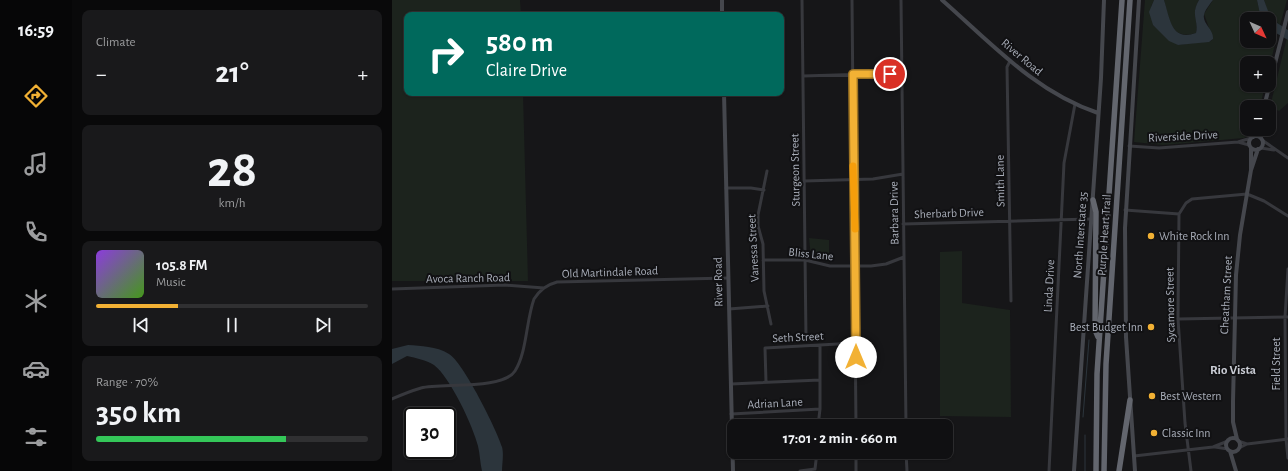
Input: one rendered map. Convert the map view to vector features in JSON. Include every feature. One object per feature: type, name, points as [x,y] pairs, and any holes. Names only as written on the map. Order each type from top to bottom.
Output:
[{"type":"highway","name":"Purple Heart Trail","points":[[1096,471],[1099,340],[1122,0]]},
{"type":"highway","name":"Purple Heart Trail","points":[[1104,471],[1107,357],[1130,0]]},
{"type":"highway","points":[[1093,200],[1096,212],[1095,330],[1099,340]]},
{"type":"highway","points":[[1120,471],[1130,400]]},
{"type":"street","points":[[722,0],[722,12]]},
{"type":"street","name":"Sturgeon Street","points":[[802,0],[806,339]]},
{"type":"street","points":[[852,0],[853,180],[856,265],[856,419]]},
{"type":"street","name":"Barbara Drive","points":[[901,0],[906,419]]},
{"type":"street","name":"River Road","points":[[942,0],[1034,81],[1075,104],[1098,113]]},
{"type":"street","name":"North Interstate 35","points":[[1074,471],[1093,200],[1104,0]]},
{"type":"street","points":[[1135,471],[1124,284],[1125,210],[1139,0]]},
{"type":"street","points":[[1266,100],[1288,12]]},
{"type":"street","name":"Smith Lane","points":[[1010,60],[1007,67],[1011,301]]},
{"type":"street","points":[[803,76],[902,73]]},
{"type":"street","name":"River Road","points":[[724,96],[731,419]]},
{"type":"street","name":"Linda Drive","points":[[1049,471],[1064,163],[1075,104]]},
{"type":"street","points":[[1252,137],[1257,136],[1274,150],[1288,158]]},
{"type":"street","name":"Riverside Drive","points":[[1129,146],[1159,148],[1238,142],[1252,137]]},
{"type":"street","name":"Cheatham Street","points":[[1228,441],[1233,422],[1234,319],[1240,235],[1251,170],[1250,147],[1252,137]]},
{"type":"street","name":"Cheatham Street","points":[[1251,170],[1260,149],[1262,139]]},
{"type":"street","name":"Riverside Drive","points":[[1238,142],[1250,147]]},
{"type":"street","points":[[1250,147],[1274,150]]},
{"type":"street","name":"Vanessa Street","points":[[767,171],[758,215],[758,226],[763,244],[764,287],[771,324]]},
{"type":"street","points":[[804,181],[884,178],[903,174]]},
{"type":"street","points":[[726,188],[752,188],[764,190]]},
{"type":"street","points":[[1125,210],[1179,214],[1186,203],[1192,199],[1247,194],[1259,198],[1288,216]]},
{"type":"street","name":"Sycamore Street","points":[[1179,214],[1178,320],[1184,423],[1191,471]]},
{"type":"street","name":"Sherbarb Drive","points":[[903,224],[1091,219]]},
{"type":"street","name":"Bliss Lane","points":[[763,260],[805,260],[830,266],[879,265],[904,257]]},
{"type":"street","name":"Field Street","points":[[1288,269],[1288,458]]},
{"type":"street","name":"Old Martindale Road","points":[[544,288],[548,284],[557,282],[728,278]]},
{"type":"street","name":"Avoca Ranch Road","points":[[392,289],[505,286],[544,288]]},
{"type":"street","points":[[392,400],[421,388],[505,379],[516,370],[520,361],[531,308],[534,299],[544,288]]},
{"type":"street","points":[[729,310],[768,306]]},
{"type":"street","points":[[1178,320],[1287,317]]},
{"type":"street","name":"Seth Street","points":[[766,382],[765,348],[856,343]]},
{"type":"street","points":[[819,419],[820,345]]},
{"type":"street","points":[[731,384],[820,380]]},
{"type":"street","name":"Adrian Lane","points":[[731,414],[820,410]]},
{"type":"street","name":"Cheatham Street","points":[[1233,422],[1238,440]]},
{"type":"street","points":[[1213,447],[1234,438],[1247,444]]},
{"type":"street","points":[[1134,456],[1213,447],[1229,450],[1238,449],[1247,444],[1287,439]]},
{"type":"street","points":[[1235,465],[1238,440]]},
{"type":"street","points":[[1228,441],[1227,445],[1236,471]]},
{"type":"street","name":"River Road","points":[[733,459],[733,471]]},
{"type":"street","points":[[800,471],[816,469],[817,459]]},
{"type":"street","points":[[856,459],[856,471]]},
{"type":"street","points":[[906,459],[907,471]]},
{"type":"shaded area","points":[[392,0],[520,0],[521,12],[404,12],[404,96],[523,96],[528,281],[392,281]]},
{"type":"shaded area","points":[[1145,0],[1154,0],[1151,7],[1153,25],[1178,45],[1211,41],[1213,39],[1204,14],[1213,0],[1257,0],[1260,12],[1240,12],[1240,48],[1274,48],[1272,56],[1240,56],[1240,92],[1263,92],[1262,100],[1240,100],[1240,136],[1248,136],[1244,138],[1163,145],[1134,142]]},
{"type":"shaded area","points":[[1154,0],[1164,0],[1173,27],[1181,34],[1188,35],[1196,33],[1197,28],[1195,10],[1199,0],[1213,0],[1205,11],[1204,18],[1212,33],[1213,39],[1209,42],[1178,45],[1169,41],[1153,25],[1149,12]]},
{"type":"shaded area","points":[[1164,0],[1199,0],[1195,13],[1197,25],[1196,33],[1188,35],[1181,34],[1172,27]]},
{"type":"shaded area","points":[[1257,0],[1264,0],[1268,12],[1260,12]]},
{"type":"shaded area","points":[[1264,0],[1287,0],[1280,25],[1276,22],[1276,12],[1268,12]]},
{"type":"shaded area","points":[[1276,22],[1288,30],[1288,40],[1276,33]]},
{"type":"shaded area","points":[[1288,33],[1288,103],[1279,111],[1276,110],[1276,100],[1272,100],[1274,92],[1276,92],[1276,82]]},
{"type":"shaded area","points":[[809,238],[829,240],[829,262],[811,257]]},
{"type":"shaded area","points":[[962,251],[962,303],[1010,310],[1011,417],[940,416],[940,252]]},
{"type":"shaded area","points":[[408,345],[439,349],[449,354],[455,360],[471,382],[499,438],[503,450],[502,471],[482,471],[478,446],[460,402],[447,380],[434,365],[421,359],[407,356],[392,364],[392,349]]},
{"type":"waterway","points":[[1083,417],[1089,340]]},
{"type":"waterway","points":[[1085,435],[1085,471]]},
{"type":"slow traffic","points":[[853,166],[855,229]]},
{"type":"place","name":"White Rock Inn","points":[[1151,236]]},
{"type":"place","name":"Best Budget Inn","points":[[1151,327]]},
{"type":"place","name":"Best Western","points":[[1152,396]]},
{"type":"place","name":"Classic Inn","points":[[1154,433]]},
{"type":"district","name":"Rio Vista","points":[[1233,369]]},
{"type":"route","points":[[856,357],[853,74],[890,74]]}]
